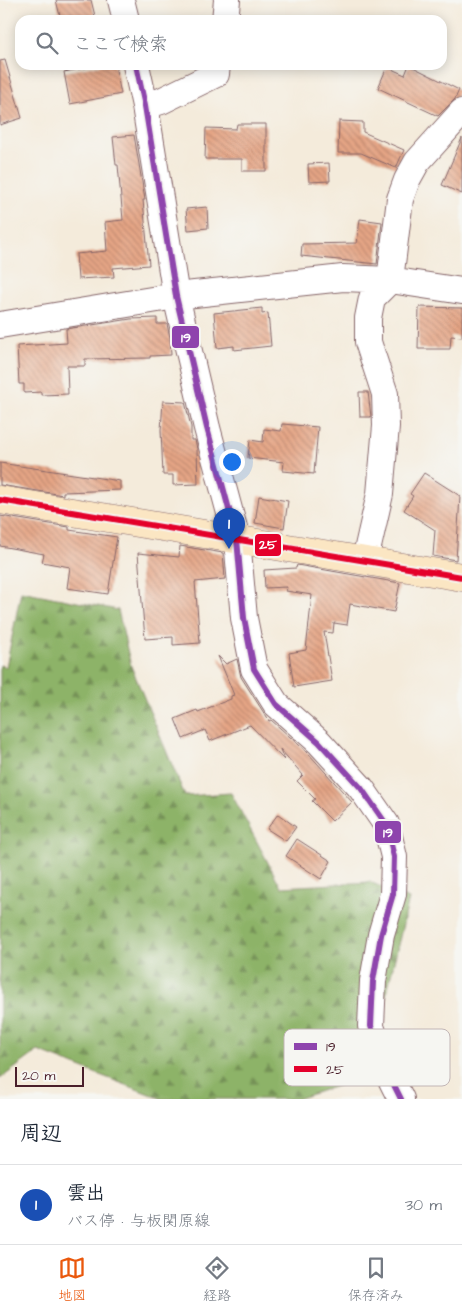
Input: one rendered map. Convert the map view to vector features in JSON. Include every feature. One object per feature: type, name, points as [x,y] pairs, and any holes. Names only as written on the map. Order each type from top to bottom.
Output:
[{"type":"main road","points":[[0,500],[462,577]]},
{"type":"street","points":[[121,0],[125,15]]},
{"type":"street","points":[[226,15],[227,0]]},
{"type":"street","points":[[137,70],[145,106],[176,296],[207,428],[236,539],[244,618],[254,669],[276,704],[319,742],[362,788],[386,824],[394,857],[393,894],[381,935],[373,981],[372,1029]]},
{"type":"street","points":[[145,106],[161,101],[216,74],[217,70]]},
{"type":"street","points":[[365,560],[380,494],[386,426],[385,394],[368,342],[368,318],[372,298],[390,280],[400,199],[407,180],[417,162],[462,112]]},
{"type":"street","points":[[2,318],[176,296],[343,278],[390,280],[462,291]]},
{"type":"street","points":[[394,1086],[400,1099]]},
{"type":"green space","points":[[21,591],[118,610],[131,666],[185,796],[231,793],[281,887],[370,882],[409,899],[378,1029],[284,1029],[284,1086],[337,1086],[297,1099],[162,1099],[38,1051],[0,1079],[0,665],[6,667]]},
{"type":"building","points":[[56,0],[91,0],[95,15],[60,15]]},
{"type":"building","points":[[5,60],[22,118],[0,125],[0,61]]},
{"type":"building","points":[[75,70],[116,70],[121,94],[70,104],[64,72]]},
{"type":"building","points":[[386,70],[394,70],[405,75],[407,70],[419,70],[459,90],[455,99],[438,116],[378,88]]},
{"type":"building","points":[[339,121],[363,122],[363,132],[404,150],[396,168],[361,153],[338,153]]},
{"type":"building","points":[[237,124],[266,124],[266,171],[242,171],[242,159],[205,159],[206,128],[236,129]]},
{"type":"building","points":[[134,135],[145,200],[143,200],[149,265],[113,268],[114,277],[78,279],[76,254],[107,251],[105,222],[123,220],[118,165],[116,165],[113,137]]},
{"type":"building","points":[[462,138],[462,194],[442,185]]},
{"type":"building","points":[[329,163],[330,181],[309,182],[308,164]]},
{"type":"building","points":[[207,207],[208,228],[188,230],[186,209]]},
{"type":"building","points":[[360,219],[382,222],[377,264],[301,256],[302,244],[357,243]]},
{"type":"building","points":[[419,307],[462,308],[462,337],[451,336],[450,349],[418,349]]},
{"type":"building","points":[[262,308],[262,314],[268,313],[271,346],[234,350],[234,346],[217,348],[214,313]]},
{"type":"building","points":[[157,318],[157,324],[167,324],[171,355],[150,356],[150,358],[85,359],[85,366],[67,366],[68,394],[41,395],[41,392],[24,393],[24,384],[19,384],[17,346],[67,343],[66,329],[131,319]]},
{"type":"building","points":[[359,392],[368,392],[371,417],[360,417]]},
{"type":"building","points":[[163,401],[185,402],[191,427],[191,440],[195,440],[197,449],[198,484],[173,485],[173,475],[163,475],[161,430]]},
{"type":"building","points":[[282,424],[318,427],[314,474],[283,471],[284,462],[248,458],[250,440],[263,442],[264,429],[281,431]]},
{"type":"building","points":[[0,463],[120,481],[120,490],[63,492],[63,495],[0,485]]},
{"type":"building","points":[[424,473],[460,496],[456,560],[433,556],[435,530],[404,510],[413,496],[410,494]]},
{"type":"building","points":[[259,496],[288,501],[284,528],[255,523]]},
{"type":"building","points":[[0,516],[69,527],[69,530],[117,537],[108,594],[67,588],[70,567],[42,562],[44,554],[0,546]]},
{"type":"building","points":[[180,546],[223,553],[225,579],[195,582],[200,643],[173,645],[173,637],[145,639],[138,553],[179,557]]},
{"type":"building","points":[[297,565],[400,583],[394,612],[350,604],[347,625],[334,623],[333,633],[324,632],[332,681],[294,687],[289,653],[306,650],[312,595],[286,591],[287,587],[265,588],[264,570],[296,568]]},
{"type":"building","points":[[218,656],[226,664],[237,659],[241,677],[269,721],[271,720],[308,753],[352,802],[332,821],[312,801],[315,799],[297,781],[303,775],[280,749],[284,760],[250,725],[210,741],[205,730],[183,739],[175,719],[231,699],[231,696],[234,695]]},
{"type":"building","points":[[278,814],[296,827],[286,841],[267,829]]},
{"type":"building","points":[[297,839],[331,861],[321,879],[286,856]]},
{"type":"transit line","name":"19","points":[[137,70],[145,106],[176,296],[207,428],[237,539],[244,618],[254,669],[276,704],[319,742],[361,788],[386,824],[394,857],[393,894],[381,935],[373,981],[372,1029]]},
{"type":"transit line","name":"25","points":[[0,500],[462,577]]},
{"type":"transit line","name":"19","points":[[394,1086],[401,1099]]},
{"type":"place","name":"雲出","points":[[229,549]]}]
